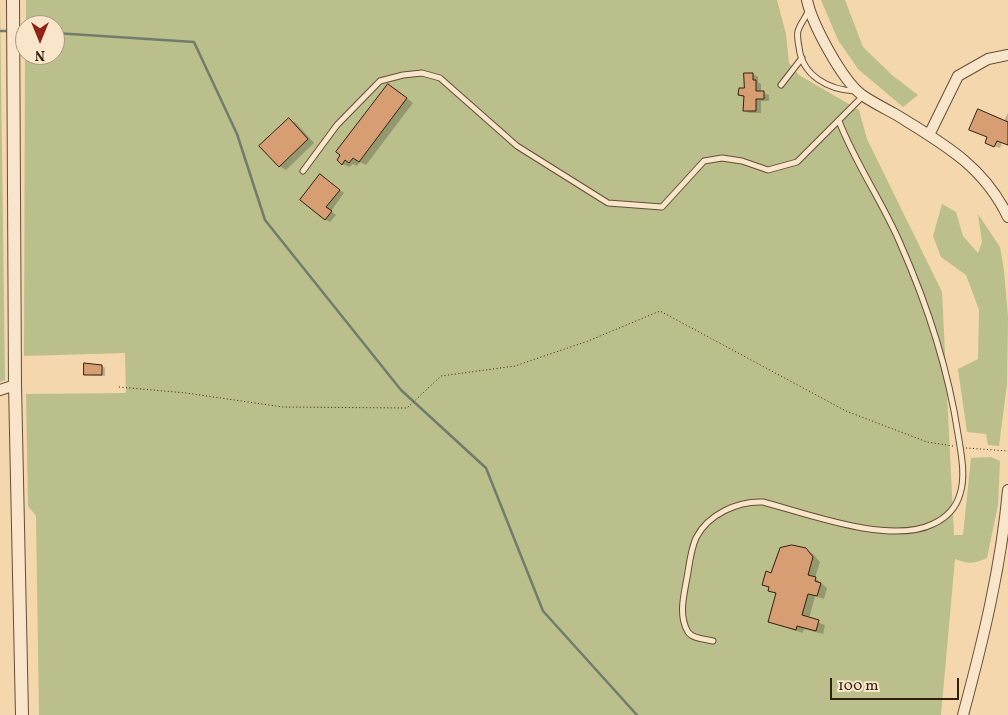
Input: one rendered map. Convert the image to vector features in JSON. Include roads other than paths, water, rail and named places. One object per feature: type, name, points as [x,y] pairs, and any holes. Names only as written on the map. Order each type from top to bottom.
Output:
[{"type":"street","points":[[13,0],[15,385],[22,715]]},
{"type":"street","points":[[808,5],[831,55],[860,93],[964,158],[998,197],[1008,217]]},
{"type":"street","points":[[929,135],[958,76],[988,59],[1008,55]]},
{"type":"street","points":[[998,197],[1008,191]]},
{"type":"street","points":[[0,390],[15,385]]},
{"type":"street","points":[[963,715],[980,654],[1003,545],[1008,490]]},
{"type":"lane","points":[[303,171],[337,125],[380,81],[402,75],[422,73],[440,78],[517,146],[608,203],[662,207],[704,161],[722,158],[742,161],[768,170],[797,162],[839,121],[860,93],[840,90],[824,84],[808,70],[802,58],[797,32],[808,5]]},
{"type":"lane","points":[[780,85],[802,58]]},
{"type":"lane","points":[[713,642],[694,637],[688,631],[682,605],[696,539],[703,528],[715,518],[737,505],[764,502],[863,529],[908,530],[926,527],[950,513],[957,503],[962,488],[960,447],[952,391],[927,311],[900,242],[839,121]]},
{"type":"waterway","points":[[0,31],[9,31]]},
{"type":"waterway","points":[[65,34],[194,42],[237,134],[265,220],[401,390],[486,468],[543,611],[637,715]]}]
